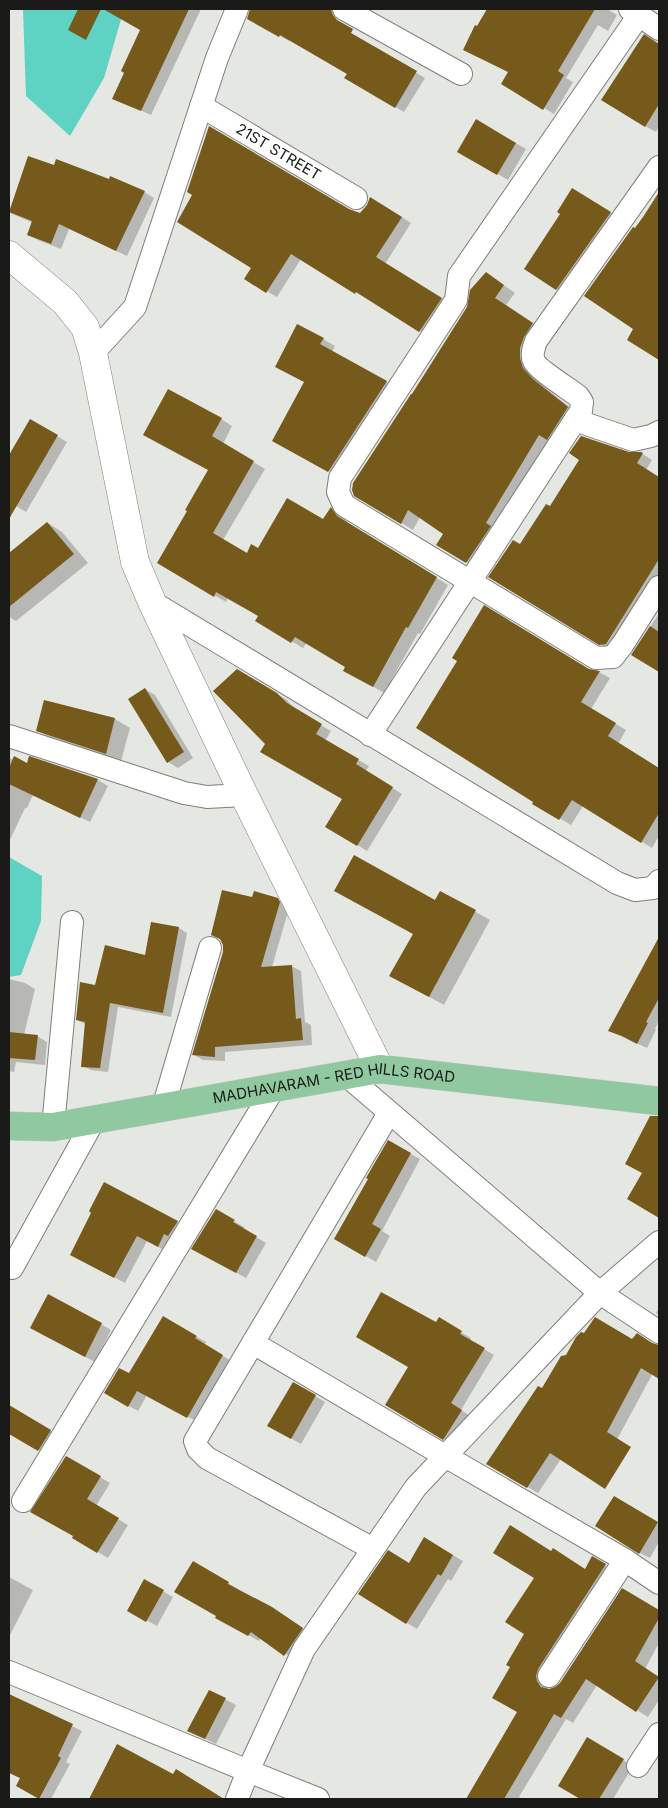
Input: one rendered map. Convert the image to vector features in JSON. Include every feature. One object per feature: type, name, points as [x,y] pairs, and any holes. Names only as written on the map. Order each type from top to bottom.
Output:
[{"type":"main road","name":"MADHAVARAM - RED HILLS ROAD","points":[[10,1129],[53,1127],[380,1069],[659,1101]]},
{"type":"street","points":[[93,353],[135,307],[217,58],[237,9]]},
{"type":"street","points":[[344,9],[462,74]]},
{"type":"street","points":[[659,29],[635,12],[459,276],[456,300],[340,478],[338,492],[344,505],[596,658],[613,656],[659,587]]},
{"type":"street","name":"21ST STREET","points":[[201,106],[356,198]]},
{"type":"street","points":[[370,735],[581,411],[582,402],[578,396],[538,367],[533,360],[533,350],[536,341],[659,167]]},
{"type":"street","points":[[9,255],[65,302],[85,327],[93,353],[135,562],[152,602],[244,795],[380,1069]]},
{"type":"street","points":[[575,420],[633,440],[659,432]]},
{"type":"street","points":[[152,602],[617,883],[636,890],[653,888],[659,881]]},
{"type":"street","points":[[9,736],[184,793],[207,797],[244,795]]},
{"type":"street","points":[[53,1127],[72,922]]},
{"type":"street","points":[[163,1108],[210,948]]},
{"type":"street","points":[[346,1075],[600,1293],[659,1332]]},
{"type":"street","points":[[23,1501],[274,1088]]},
{"type":"street","points":[[373,1549],[207,1458],[198,1450],[195,1441],[199,1431],[389,1113]]},
{"type":"street","points":[[12,1268],[94,1120]]},
{"type":"street","points":[[237,1799],[304,1649],[416,1487],[600,1293],[659,1242]]},
{"type":"street","points":[[253,1343],[625,1560],[659,1583]]},
{"type":"street","points":[[548,1676],[625,1560]]},
{"type":"street","points":[[9,1672],[318,1799]]},
{"type":"street","points":[[638,1766],[659,1734]]},
{"type":"water","points":[[23,9],[124,9],[104,78],[70,136],[26,96]]},
{"type":"water","points":[[9,857],[42,876],[41,921],[21,975],[9,977]]},
{"type":"building","points":[[78,9],[101,9],[86,40],[68,30]]},
{"type":"building","points":[[103,9],[189,9],[141,111],[112,99],[124,73],[121,71],[140,30]]},
{"type":"building","points":[[250,9],[331,9],[337,20],[353,29],[351,33],[417,71],[395,108],[344,78],[347,74],[280,35],[279,37],[247,19]]},
{"type":"building","points":[[487,9],[595,9],[558,71],[564,75],[543,110],[501,84],[508,72],[463,50],[475,25],[477,26]]},
{"type":"building","points":[[644,34],[659,44],[659,104],[645,127],[601,100]]},
{"type":"building","points":[[476,119],[516,143],[497,175],[457,152]]},
{"type":"building","points":[[209,126],[349,209],[360,213],[367,205],[370,197],[402,217],[376,257],[442,298],[419,332],[291,254],[266,293],[244,279],[251,268],[177,222],[192,195],[187,192]]},
{"type":"building","points":[[28,156],[54,165],[56,159],[109,179],[110,176],[145,191],[116,251],[59,224],[51,244],[27,235],[32,221],[9,212]]},
{"type":"building","points":[[572,188],[611,212],[556,290],[524,269],[560,214],[557,212]]},
{"type":"building","points":[[659,192],[659,360],[627,340],[633,329],[584,296],[633,227],[635,228],[643,217]]},
{"type":"building","points":[[486,272],[504,285],[495,298],[533,323],[524,337],[520,348],[523,368],[533,379],[568,407],[547,440],[539,435],[486,523],[491,526],[466,563],[436,545],[443,534],[408,510],[401,524],[354,496],[352,490],[353,483],[467,307],[470,290]]},
{"type":"building","points":[[297,324],[324,338],[320,344],[387,381],[328,472],[272,441],[304,382],[275,367]]},
{"type":"building","points":[[168,389],[222,418],[212,436],[254,461],[213,533],[247,553],[251,544],[258,548],[287,498],[323,519],[331,507],[337,516],[437,577],[408,628],[406,627],[373,687],[343,671],[345,667],[295,637],[291,643],[255,621],[258,616],[216,592],[214,597],[157,563],[208,470],[143,435]]},
{"type":"building","points":[[30,419],[58,435],[9,519],[9,455]]},
{"type":"building","points":[[581,436],[629,452],[643,453],[637,463],[659,477],[659,559],[606,644],[599,645],[488,577],[513,540],[520,544],[546,504],[550,506],[579,460],[569,453]]},
{"type":"building","points":[[47,522],[74,554],[9,607],[9,553]]},
{"type":"building","points":[[484,605],[589,669],[600,671],[581,702],[616,723],[608,736],[659,768],[659,813],[641,843],[572,800],[559,820],[416,728],[457,661],[452,658]]},
{"type":"building","points":[[650,626],[659,632],[659,672],[631,655]]},
{"type":"building","points":[[237,669],[277,693],[287,703],[322,724],[316,734],[359,759],[356,764],[393,787],[357,846],[325,827],[342,799],[260,752],[265,744],[213,691]]},
{"type":"building","points":[[145,688],[184,752],[167,763],[128,699]]},
{"type":"building","points":[[44,700],[115,718],[106,754],[36,731]]},
{"type":"building","points":[[14,756],[27,763],[29,756],[98,779],[80,818],[9,784],[9,768]]},
{"type":"building","points":[[354,855],[435,900],[440,891],[476,910],[429,997],[389,976],[413,934],[334,891]]},
{"type":"building","points":[[222,890],[252,897],[254,891],[278,898],[280,902],[261,967],[292,965],[296,1019],[301,1018],[303,1040],[215,1047],[215,1057],[192,1055],[223,952],[223,945],[220,939],[211,935]]},
{"type":"building","points":[[151,922],[179,927],[163,1013],[110,1003],[100,1068],[81,1067],[85,1022],[76,1020],[80,982],[95,985],[105,945],[145,955]]},
{"type":"building","points":[[659,937],[659,998],[637,1044],[608,1031]]},
{"type":"building","points":[[9,1032],[38,1035],[35,1060],[9,1058]]},
{"type":"building","points":[[650,1116],[659,1116],[659,1218],[627,1199],[642,1173],[625,1164]]},
{"type":"building","points":[[388,1140],[411,1153],[372,1224],[381,1229],[365,1257],[334,1239]]},
{"type":"building","points":[[104,1182],[178,1221],[168,1236],[164,1234],[158,1247],[137,1236],[114,1278],[70,1255]]},
{"type":"building","points":[[216,1209],[235,1220],[233,1222],[257,1236],[236,1273],[191,1249]]},
{"type":"building","points":[[381,1292],[436,1322],[439,1317],[462,1331],[460,1334],[485,1348],[451,1403],[462,1410],[443,1440],[385,1405],[408,1367],[356,1337]]},
{"type":"building","points":[[48,1294],[102,1323],[85,1357],[30,1328]]},
{"type":"building","points":[[163,1316],[197,1336],[195,1338],[223,1355],[187,1418],[137,1391],[128,1407],[104,1393],[119,1368],[129,1373]]},
{"type":"building","points":[[595,1317],[632,1339],[637,1333],[652,1343],[659,1345],[659,1379],[641,1368],[607,1432],[631,1447],[605,1489],[550,1453],[527,1488],[486,1464],[538,1386],[542,1388],[561,1356],[566,1355],[576,1337],[581,1332],[584,1333]]},
{"type":"building","points":[[293,1382],[316,1395],[291,1439],[267,1426]]},
{"type":"building","points":[[9,1405],[51,1430],[38,1451],[9,1434]]},
{"type":"building","points":[[66,1456],[101,1476],[87,1499],[119,1518],[97,1553],[72,1538],[73,1536],[30,1512]]},
{"type":"building","points":[[614,1496],[658,1522],[639,1554],[595,1526]]},
{"type":"building","points":[[510,1525],[551,1551],[553,1548],[585,1569],[592,1556],[606,1564],[538,1669],[536,1676],[541,1687],[549,1689],[560,1683],[622,1588],[659,1610],[659,1618],[635,1661],[659,1677],[636,1712],[586,1679],[561,1718],[554,1714],[504,1799],[466,1799],[517,1712],[492,1698],[510,1667],[506,1665],[524,1634],[505,1622],[534,1578],[493,1553]]},
{"type":"building","points":[[424,1537],[453,1555],[441,1576],[438,1574],[406,1624],[358,1594],[388,1550],[409,1563]]},
{"type":"building","points":[[193,1561],[229,1582],[228,1584],[272,1607],[303,1628],[284,1656],[251,1632],[248,1636],[174,1592]]},
{"type":"building","points":[[144,1579],[164,1590],[146,1622],[127,1611]]},
{"type":"building","points":[[209,1690],[226,1698],[205,1739],[187,1731]]},
{"type":"building","points":[[9,1694],[73,1724],[58,1756],[61,1758],[39,1799],[16,1786],[20,1778],[9,1773]]},
{"type":"building","points":[[587,1737],[624,1759],[599,1799],[580,1799],[558,1786]]},
{"type":"building","points":[[117,1744],[173,1774],[176,1769],[224,1799],[89,1799]]}]
